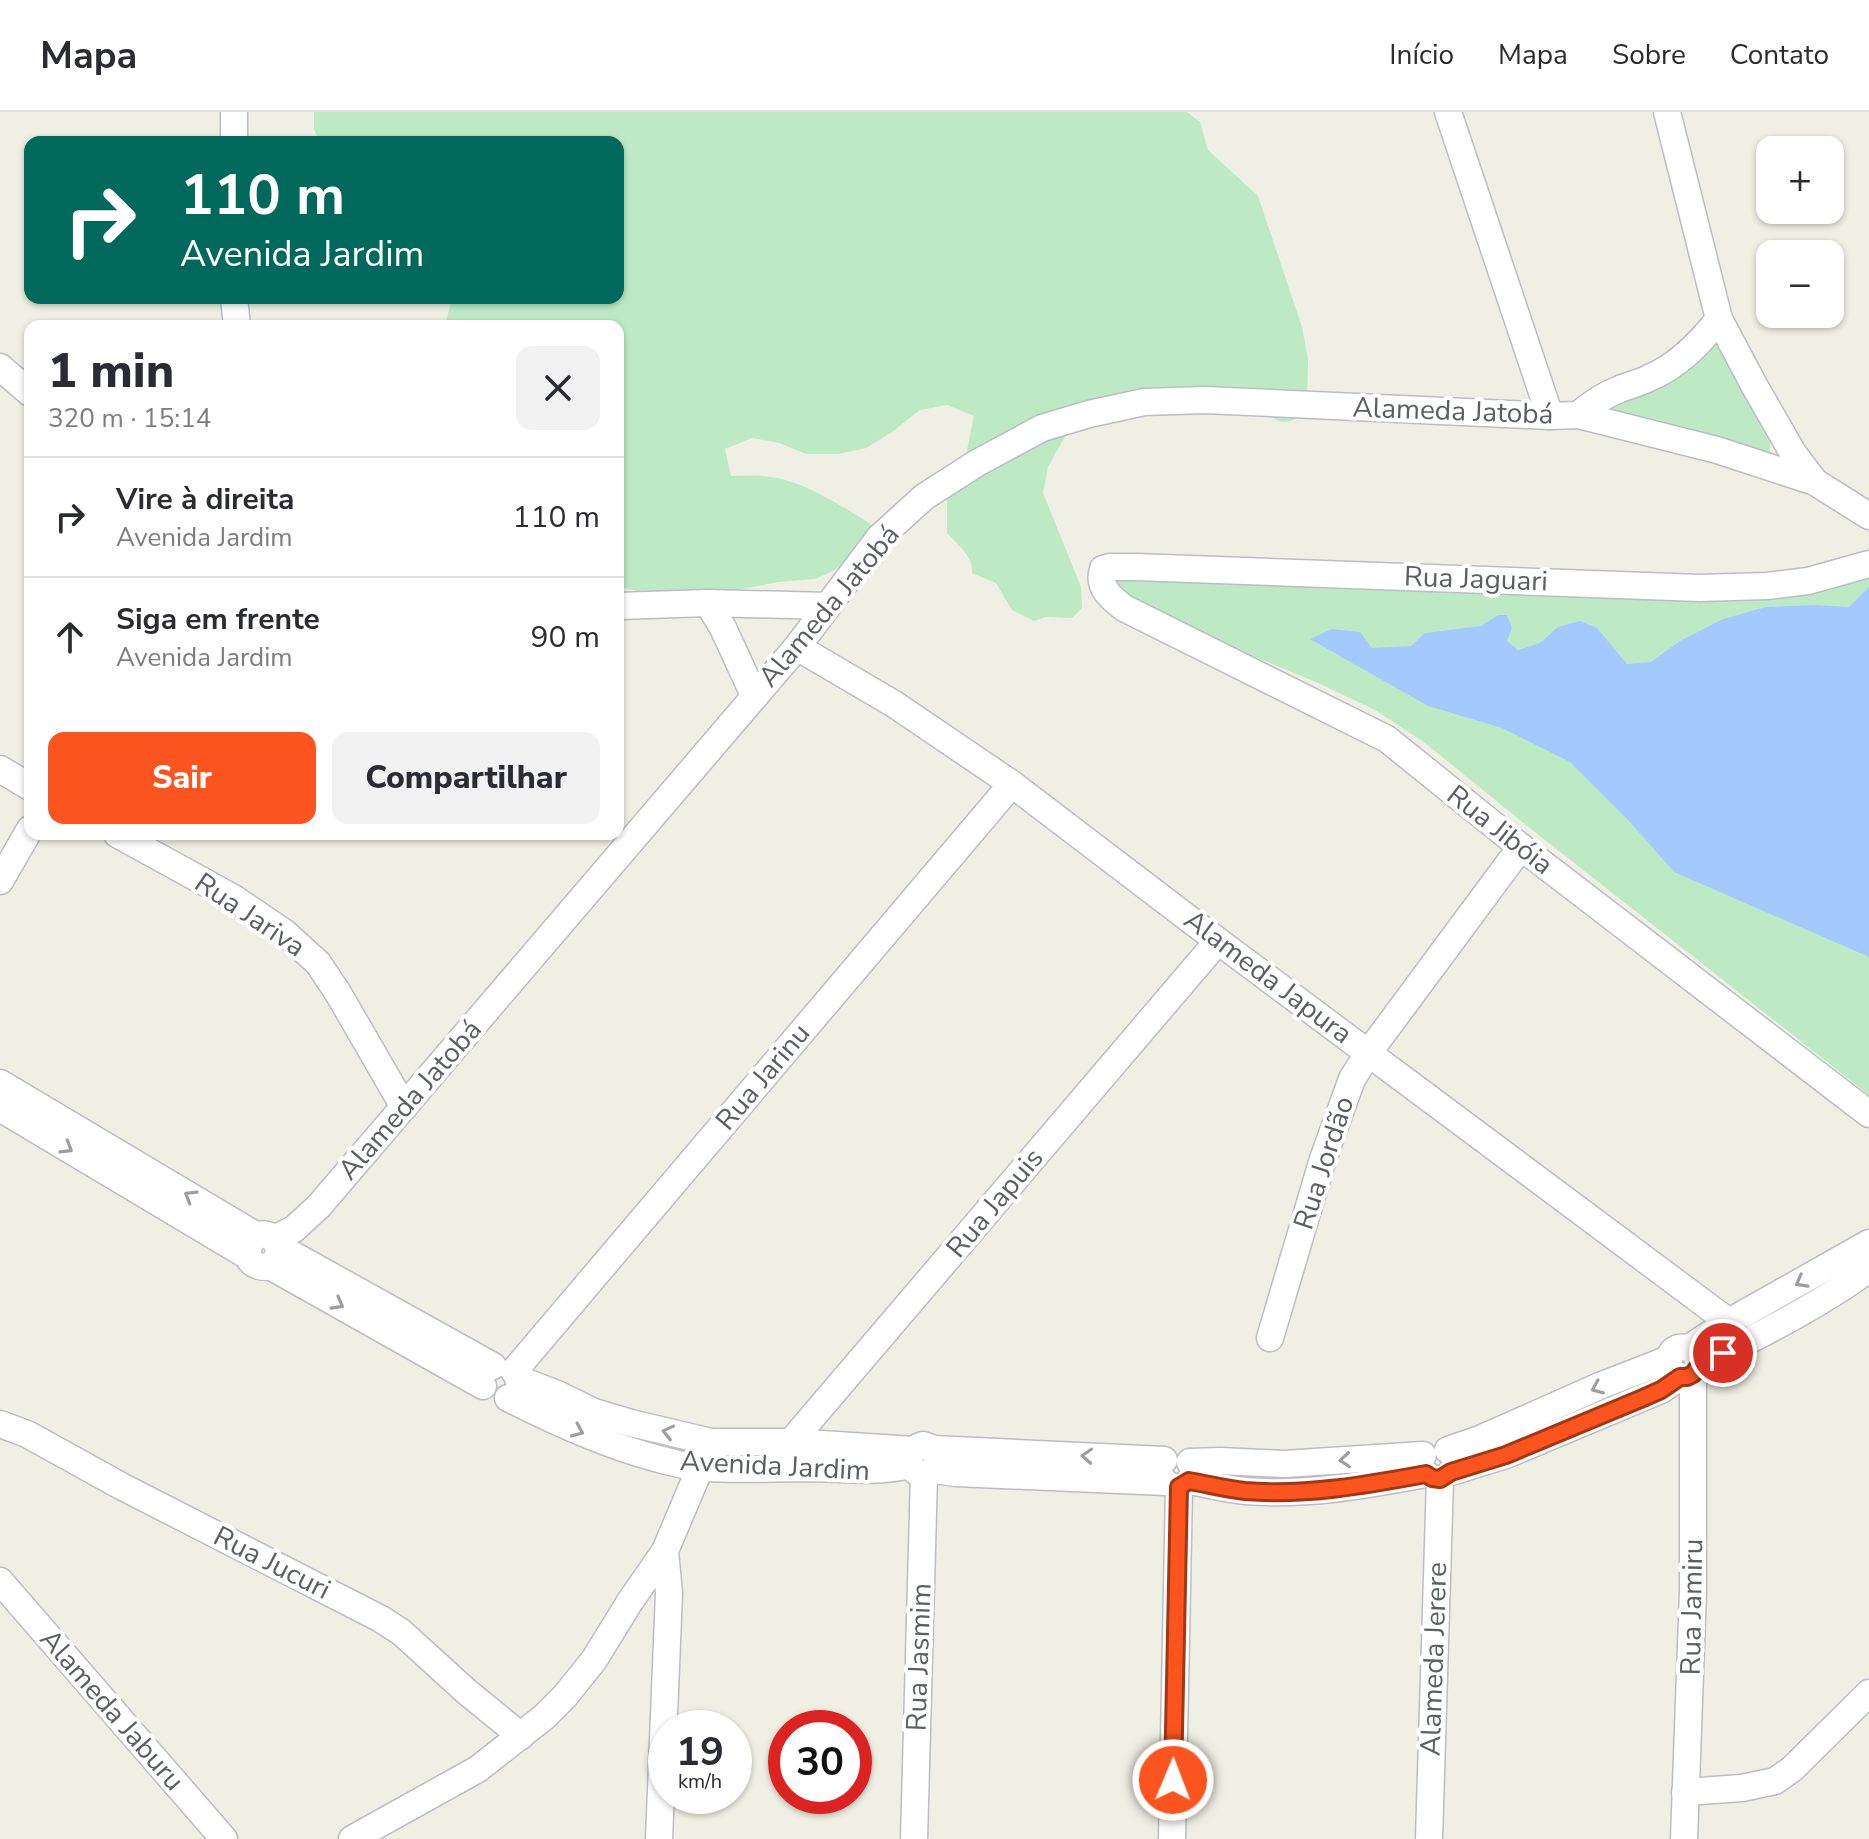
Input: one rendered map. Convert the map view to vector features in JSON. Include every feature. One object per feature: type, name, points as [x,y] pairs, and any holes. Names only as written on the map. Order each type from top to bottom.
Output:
[{"type":"street","points":[[234,112],[234,136]]},
{"type":"street","points":[[1448,112],[1550,416]]},
{"type":"street","points":[[1667,112],[1719,319],[1793,453],[1815,482]]},
{"type":"street","points":[[1578,415],[1596,400],[1651,378],[1679,360],[1699,344],[1719,319]]},
{"type":"street","points":[[0,367],[24,388]]},
{"type":"street","name":"Alameda Jatobá","points":[[266,1249],[319,1206],[797,647],[879,538],[924,497],[977,463],[1042,428],[1144,402],[1205,400],[1578,415],[1717,450],[1815,482],[1869,516]]},
{"type":"street","name":"Rua Jaguari","points":[[1105,590],[1101,576],[1103,569],[1120,566],[1700,588],[1808,581],[1869,564]]},
{"type":"street","name":"Rua Jibóia","points":[[1105,590],[1124,608],[1387,739],[1521,847],[1869,1114]]},
{"type":"street","points":[[708,603],[754,695]]},
{"type":"street","points":[[624,606],[708,603],[828,606]]},
{"type":"street","name":"Alameda Japura","points":[[797,647],[894,704],[1012,784],[1729,1322]]},
{"type":"street","points":[[0,769],[24,783]]},
{"type":"street","name":"Rua Jarinu","points":[[503,1380],[1012,784]]},
{"type":"street","points":[[0,881],[24,839]]},
{"type":"street","name":"Rua Jariva","points":[[128,840],[235,899],[285,933],[318,963],[404,1107]]},
{"type":"street","name":"Rua Jordão","points":[[1270,1338],[1323,1159],[1352,1079],[1521,847]]},
{"type":"street","name":"Rua Japuis","points":[[775,1468],[791,1442],[1218,941]]},
{"type":"street","name":"Avenida Jardim","points":[[0,1083],[266,1249]]},
{"type":"street","name":"Avenida Jardim","points":[[0,1108],[266,1249],[503,1380],[543,1416],[620,1448],[701,1468],[869,1471],[923,1462]]},
{"type":"street","name":"Avenida Jardim","points":[[1686,1365],[1729,1322],[1869,1243]]},
{"type":"street","name":"Avenida Jardim","points":[[503,1380],[557,1394],[594,1412],[711,1442],[791,1442],[923,1462],[1178,1474],[1220,1461],[1438,1466],[1480,1439],[1602,1385],[1686,1365],[1795,1316],[1869,1269]]},
{"type":"street","name":"Rua Jamiru","points":[[1684,1839],[1693,1591],[1686,1365]]},
{"type":"street","name":"Rua Jucuri","points":[[0,1424],[27,1434],[121,1486],[381,1619],[401,1632],[521,1736]]},
{"type":"street","points":[[352,1839],[478,1769],[544,1717],[565,1696],[594,1660],[665,1551],[711,1442]]},
{"type":"street","name":"Rua Jasmim","points":[[914,1839],[923,1462]]},
{"type":"street","name":"Alameda Jerere","points":[[1429,1839],[1438,1466]]},
{"type":"street","points":[[1172,1839],[1178,1474]]},
{"type":"street","points":[[659,1839],[669,1593],[665,1551]]},
{"type":"street","name":"Alameda Jaburu","points":[[6,1596],[224,1839]]},
{"type":"street","points":[[1685,1792],[1742,1788],[1775,1781],[1792,1769],[1869,1693]]},
{"type":"green space","points":[[314,112],[1187,112],[1200,122],[1208,150],[1258,196],[1302,327],[1308,359],[1307,409],[1291,421],[1284,422],[1272,417],[1252,399],[1156,405],[1068,431],[1048,467],[1043,493],[1081,587],[1082,608],[1072,618],[1046,617],[1034,621],[1012,610],[996,583],[972,573],[968,556],[947,533],[947,497],[963,470],[974,416],[947,405],[920,410],[866,448],[838,454],[806,454],[779,443],[752,438],[725,449],[731,476],[762,476],[792,482],[871,524],[873,531],[853,556],[833,571],[815,579],[778,582],[728,592],[705,605],[624,588],[624,320],[446,320],[450,304],[624,304],[624,136],[317,136]]},
{"type":"green space","points":[[1714,340],[1720,344],[1770,440],[1770,451],[1764,457],[1609,411],[1610,403]]},
{"type":"green space","points":[[1869,569],[1869,1095],[1425,743],[1375,710],[1118,600],[1110,593],[1115,573],[1730,595]]},
{"type":"water","points":[[1869,587],[1869,957],[1674,872],[1570,762],[1502,728],[1428,706],[1310,639],[1332,629],[1360,632],[1372,648],[1411,646],[1425,633],[1481,626],[1498,615],[1507,615],[1512,628],[1507,641],[1518,650],[1540,643],[1558,627],[1580,621],[1597,628],[1627,664],[1651,662],[1680,641],[1723,619],[1766,607],[1849,607]]},
{"type":"route","points":[[1173,1780],[1179,1487],[1189,1481],[1244,1491],[1297,1491],[1357,1487],[1426,1474],[1440,1479],[1661,1390],[1680,1377],[1693,1374],[1699,1366],[1723,1353]]}]
